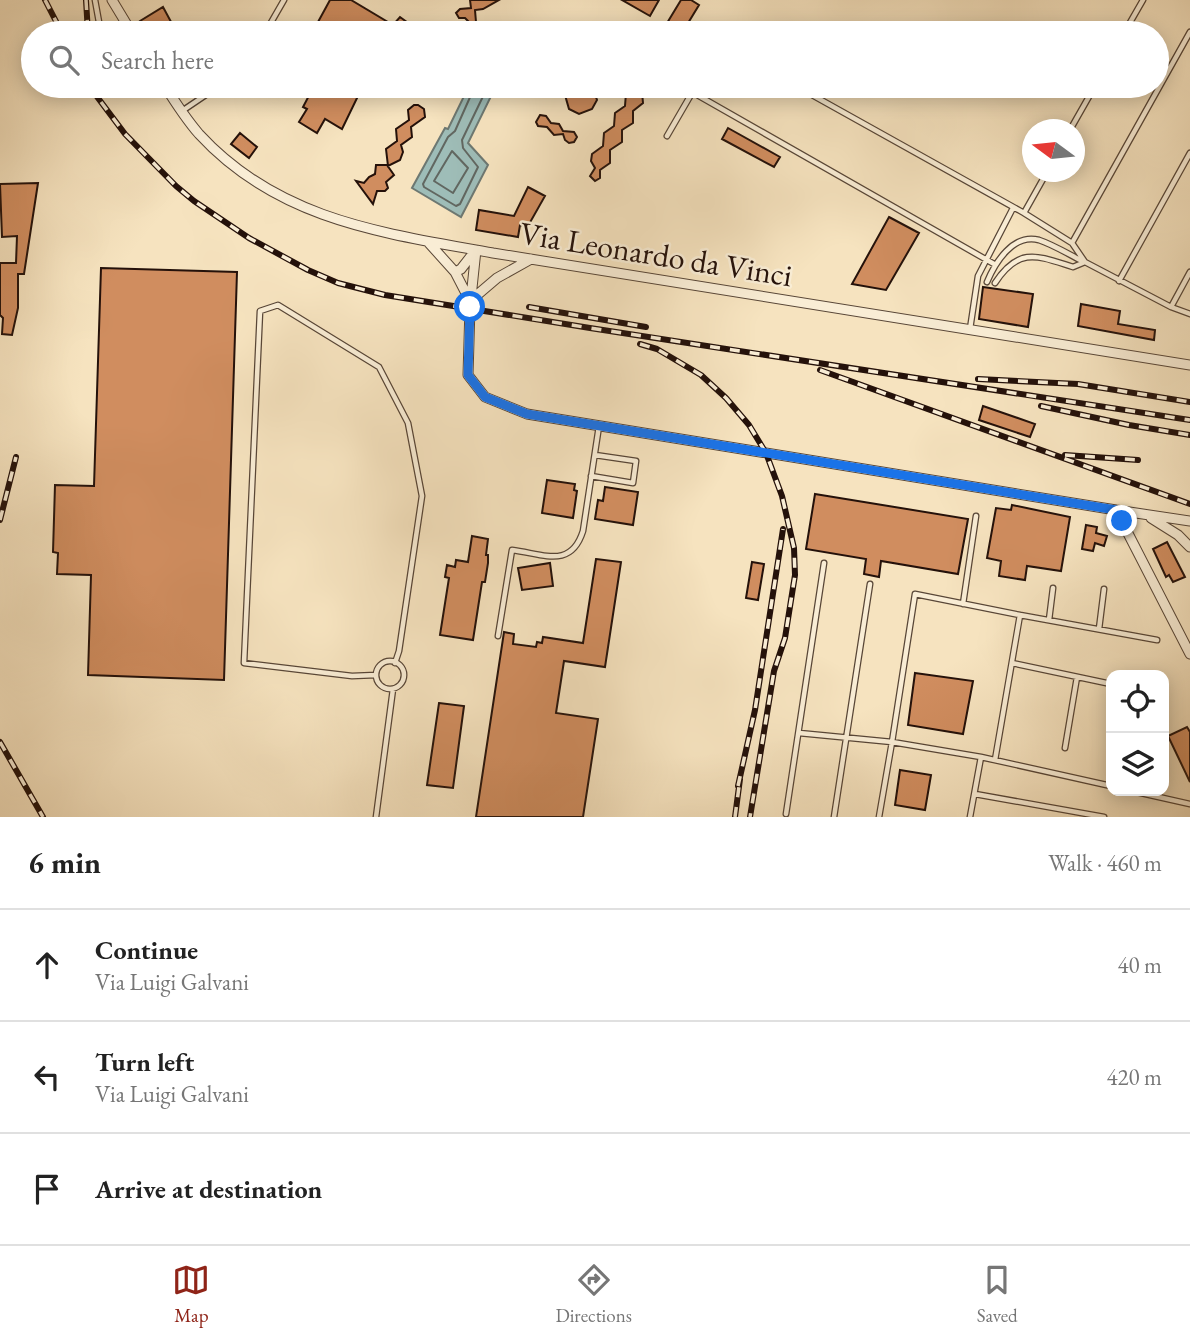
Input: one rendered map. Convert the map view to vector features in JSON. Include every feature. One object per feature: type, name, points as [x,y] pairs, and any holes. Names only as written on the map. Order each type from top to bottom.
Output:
[{"type":"street","points":[[113,0],[125,21]]},
{"type":"street","name":"Via Leonardo da Vinci","points":[[173,98],[197,132],[219,153],[250,176],[284,198],[347,224],[476,250],[1190,365]]},
{"type":"street","points":[[426,241],[456,272],[471,301]]},
{"type":"street","points":[[456,272],[476,250]]},
{"type":"street","points":[[476,250],[468,375],[485,397],[527,414],[1190,521]]},
{"type":"street","points":[[471,301],[497,278],[531,259]]},
{"type":"street","points":[[1116,510],[1190,654]]},
{"type":"street","points":[[1147,515],[1178,535],[1190,547]]},
{"type":"lane","points":[[94,0],[99,21]]},
{"type":"lane","points":[[272,21],[284,0]]},
{"type":"lane","points":[[1131,21],[1143,0]]},
{"type":"lane","points":[[1169,70],[1190,32]]},
{"type":"lane","points":[[182,111],[201,98]]},
{"type":"lane","points":[[667,136],[689,98]]},
{"type":"lane","points":[[702,98],[994,264]]},
{"type":"lane","points":[[817,98],[1024,213],[1072,243],[1085,262]]},
{"type":"lane","points":[[1076,119],[1088,98]]},
{"type":"lane","points":[[1072,243],[1153,98]]},
{"type":"lane","points":[[1119,281],[1190,153]]},
{"type":"lane","points":[[1024,213],[1041,182]]},
{"type":"lane","points":[[970,329],[975,289],[985,260],[1013,208]]},
{"type":"lane","points":[[987,282],[994,264],[1020,242],[1036,239],[1190,314]]},
{"type":"lane","points":[[995,283],[1004,268],[1019,259],[1038,255],[1073,267],[1085,262]]},
{"type":"lane","points":[[1171,307],[1190,272]]},
{"type":"lane","points":[[376,675],[352,676],[244,663],[260,311],[278,305],[379,367],[408,423],[422,496],[395,663]]},
{"type":"lane","points":[[498,636],[512,550],[561,556],[572,552],[580,542],[599,425]]},
{"type":"lane","points":[[592,477],[633,483],[636,461],[595,455]]},
{"type":"lane","points":[[963,604],[976,516]]},
{"type":"lane","points":[[786,814],[824,563]]},
{"type":"lane","points":[[834,817],[870,584]]},
{"type":"lane","points":[[1049,620],[1053,588]]},
{"type":"lane","points":[[1099,629],[1104,589]]},
{"type":"lane","points":[[879,817],[915,594],[1157,640]]},
{"type":"lane","points":[[995,760],[1020,615]]},
{"type":"lane","points":[[395,663],[403,671],[400,685],[393,689],[381,686],[376,675],[382,664],[395,663]]},
{"type":"lane","points":[[1012,663],[1106,683]]},
{"type":"lane","points":[[1065,748],[1077,677]]},
{"type":"lane","points":[[376,817],[393,689]]},
{"type":"lane","points":[[799,733],[892,742],[981,757],[1106,785]]},
{"type":"lane","points":[[971,817],[981,757]]},
{"type":"lane","points":[[975,794],[1104,817]]},
{"type":"lane","points":[[1154,796],[1190,804]]},
{"type":"water","points":[[463,98],[490,98],[468,143],[488,165],[461,217],[412,188],[445,128],[448,129]]},
{"type":"building","points":[[330,0],[351,0],[386,21],[319,21]]},
{"type":"building","points":[[470,0],[499,0],[483,9],[475,10],[476,21],[459,18],[456,13],[460,9],[471,8]]},
{"type":"building","points":[[622,0],[659,0],[650,16]]},
{"type":"building","points":[[681,0],[691,0],[699,5],[689,21],[668,21]]},
{"type":"building","points":[[163,7],[171,21],[140,21]]},
{"type":"building","points":[[308,98],[357,98],[342,129],[325,119],[317,133],[299,122],[307,109],[303,107]]},
{"type":"building","points":[[566,98],[596,98],[592,109],[579,114],[569,109]]},
{"type":"building","points":[[626,98],[643,98],[643,103],[633,111],[633,123],[622,130],[622,142],[610,150],[610,163],[600,170],[600,178],[595,181],[590,176],[595,168],[591,161],[592,154],[603,146],[604,133],[614,126],[615,113],[625,106]]},
{"type":"building","points":[[414,105],[424,109],[425,117],[411,127],[412,137],[401,145],[403,152],[400,160],[388,166],[386,149],[397,141],[396,129],[409,120],[408,110]]},
{"type":"building","points":[[540,115],[546,116],[551,123],[559,124],[563,131],[574,132],[577,137],[574,142],[569,143],[563,134],[554,135],[547,127],[538,126],[536,122]]},
{"type":"building","points":[[728,128],[780,157],[774,167],[722,139]]},
{"type":"building","points":[[240,133],[257,147],[249,158],[231,144]]},
{"type":"building","points":[[376,165],[387,165],[394,175],[386,182],[388,188],[385,191],[377,191],[373,204],[356,181],[364,183],[375,174]]},
{"type":"building","points":[[38,183],[24,274],[18,274],[18,308],[12,335],[2,334],[0,263],[16,263],[17,236],[2,237],[0,184]]},
{"type":"building","points":[[528,187],[545,196],[528,226],[520,225],[518,237],[476,230],[479,210],[514,216]]},
{"type":"building","points":[[889,217],[919,233],[886,290],[852,284]]},
{"type":"building","points":[[101,268],[237,272],[224,680],[88,675],[91,575],[57,574],[58,553],[53,552],[55,485],[94,486]]},
{"type":"building","points":[[983,287],[1033,294],[1028,327],[979,319]]},
{"type":"building","points":[[1081,304],[1120,311],[1118,324],[1155,330],[1154,340],[1078,326]]},
{"type":"building","points":[[983,406],[1035,424],[1030,437],[979,420]]},
{"type":"building","points":[[547,480],[575,484],[574,490],[577,491],[573,518],[542,513]]},
{"type":"building","points":[[605,487],[638,492],[633,525],[595,519],[598,500],[603,501]]},
{"type":"building","points":[[815,494],[968,519],[958,574],[881,561],[879,577],[864,574],[866,559],[806,549]]},
{"type":"building","points":[[1012,505],[1070,517],[1061,571],[1027,566],[1025,580],[999,576],[1001,561],[987,558],[996,508],[1011,510]]},
{"type":"building","points":[[1086,525],[1097,527],[1096,533],[1107,536],[1104,546],[1095,543],[1093,551],[1082,549]]},
{"type":"building","points":[[472,536],[488,539],[488,563],[485,582],[482,582],[473,640],[440,635],[449,578],[445,577],[447,565],[455,567],[456,560],[468,562]]},
{"type":"building","points":[[1167,542],[1185,577],[1173,582],[1169,575],[1166,577],[1153,549]]},
{"type":"building","points":[[596,559],[621,562],[605,667],[564,661],[556,713],[598,719],[583,817],[476,817],[504,632],[514,634],[513,644],[536,647],[537,642],[542,643],[543,637],[583,643]]},
{"type":"building","points":[[752,562],[764,564],[758,600],[746,598]]},
{"type":"building","points":[[550,563],[553,586],[522,590],[518,568]]},
{"type":"building","points":[[915,673],[973,681],[963,734],[908,725]]},
{"type":"building","points":[[439,703],[464,706],[453,788],[427,785]]},
{"type":"building","points":[[1187,727],[1190,732],[1190,782],[1169,738],[1169,736]]},
{"type":"building","points":[[900,770],[931,775],[925,810],[895,805]]},
{"type":"railway","points":[[45,0],[56,21]]},
{"type":"railway","points":[[86,0],[87,21]]},
{"type":"railway","points":[[98,98],[125,134],[194,201],[249,238],[338,283],[385,295],[590,328],[1190,420]]},
{"type":"railway","points":[[529,307],[646,327]]},
{"type":"railway","points":[[640,344],[657,349],[701,375],[726,398],[749,425],[766,453],[782,496],[794,548],[795,575],[785,638],[774,671],[750,817]]},
{"type":"railway","points":[[820,370],[1190,504]]},
{"type":"railway","points":[[978,379],[1078,384],[1190,402]]},
{"type":"railway","points":[[1041,406],[1190,435]]},
{"type":"railway","points":[[1065,455],[1138,460]]},
{"type":"railway","points":[[0,520],[16,457]]},
{"type":"railway","points":[[738,786],[755,710],[783,529]]},
{"type":"railway","points":[[0,742],[43,817]]},
{"type":"railway","points":[[735,817],[740,779]]},
{"type":"route","points":[[470,307],[468,375],[485,397],[527,414],[1116,510],[1122,521]]}]
